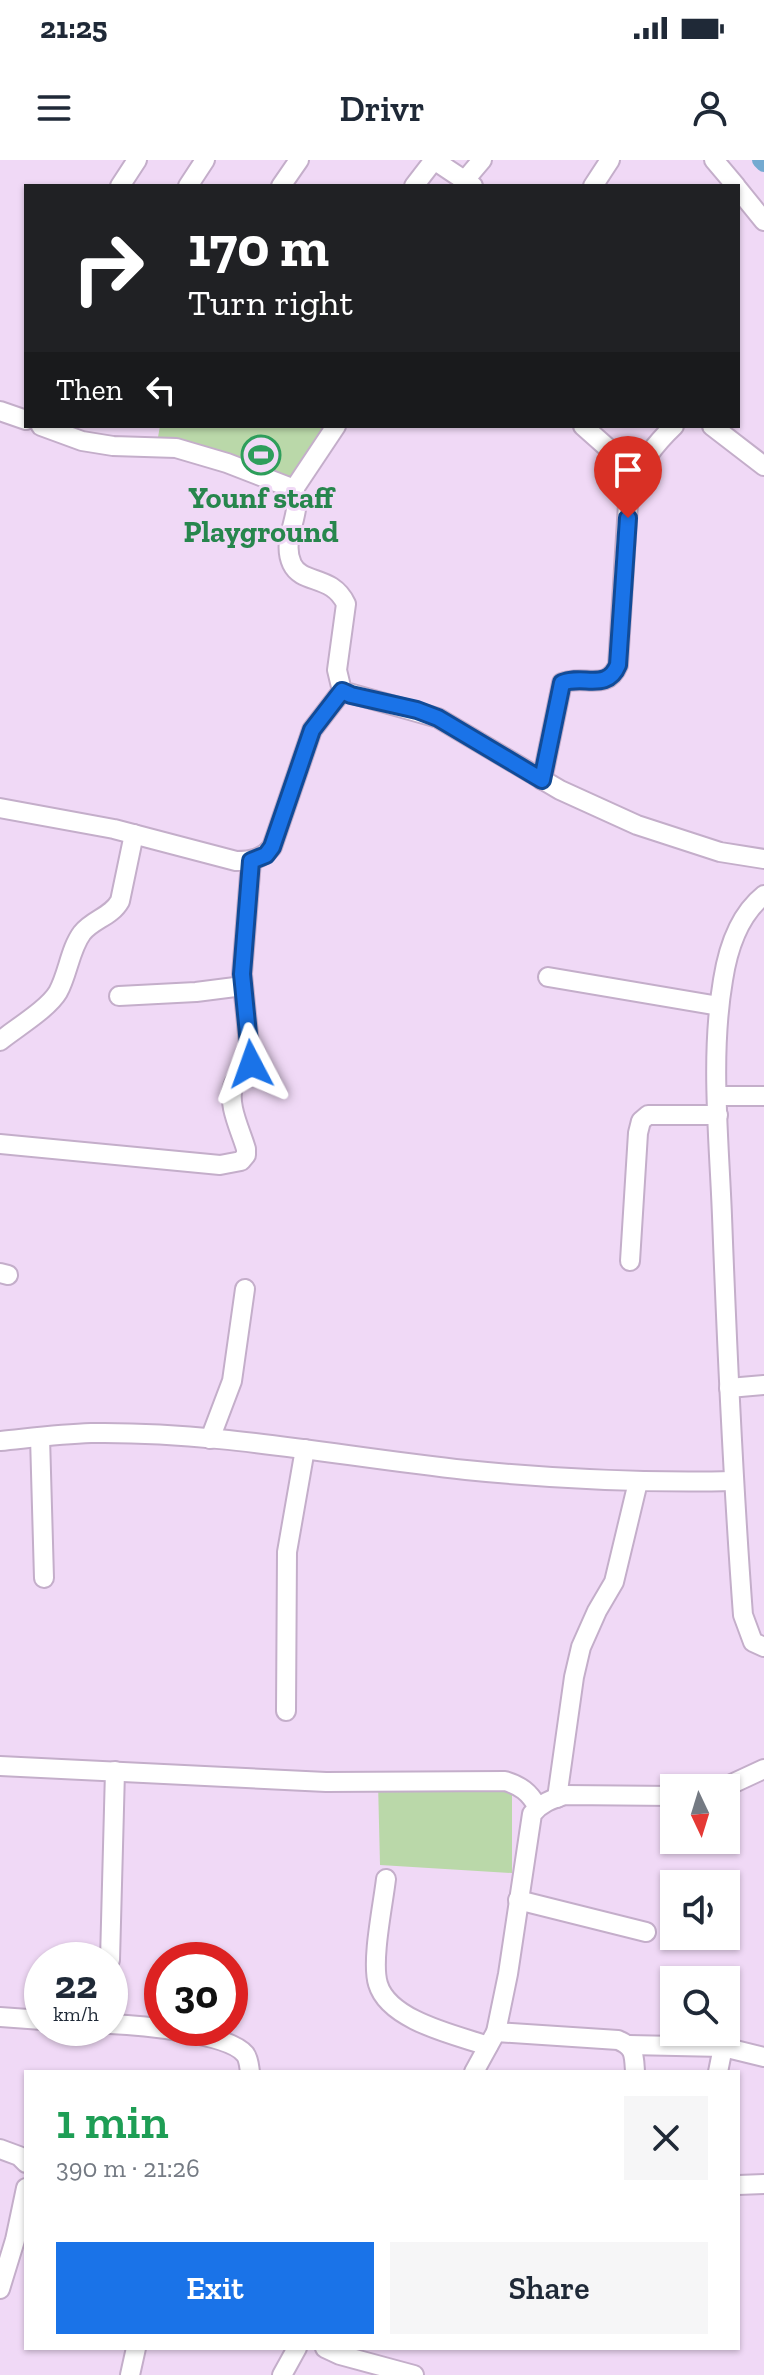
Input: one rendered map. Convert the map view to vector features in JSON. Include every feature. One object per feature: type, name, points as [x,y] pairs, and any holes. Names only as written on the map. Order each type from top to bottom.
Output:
[{"type":"street","points":[[121,184],[137,160]]},
{"type":"street","points":[[189,184],[205,160]]},
{"type":"street","points":[[282,184],[299,160]]},
{"type":"street","points":[[416,184],[434,160],[469,183],[482,160]]},
{"type":"street","points":[[594,184],[610,160]]},
{"type":"street","points":[[714,160],[734,184]]},
{"type":"street","points":[[740,191],[764,221]]},
{"type":"street","points":[[0,411],[24,419]]},
{"type":"street","points":[[51,428],[82,434],[113,446],[176,448],[227,463],[294,489]]},
{"type":"street","points":[[335,428],[294,489],[298,509],[289,542],[293,566],[299,573],[334,587],[346,604],[337,670],[342,691]]},
{"type":"street","points":[[585,428],[636,473]]},
{"type":"street","points":[[542,780],[562,683],[571,679],[606,681],[618,665],[628,530],[627,505],[636,473],[656,443],[672,428]]},
{"type":"street","points":[[715,428],[764,466]]},
{"type":"street","points":[[342,691],[438,718],[542,780],[637,825],[720,852],[764,859]]},
{"type":"street","points":[[0,808],[134,834],[236,861],[251,861],[266,855],[272,847],[312,730],[342,691]]},
{"type":"street","points":[[0,1041],[51,1000],[58,991],[79,937],[117,907],[134,834]]},
{"type":"street","points":[[0,1144],[220,1165],[241,1161],[246,1149],[232,1105],[235,1081],[251,1064],[243,986],[243,946],[251,861]]},
{"type":"street","points":[[764,895],[749,906],[730,947],[719,1006],[718,1096],[729,1388],[743,1615],[753,1642],[764,1647]]},
{"type":"street","points":[[548,977],[719,1006]]},
{"type":"street","points":[[119,996],[243,986]]},
{"type":"street","points":[[718,1096],[764,1096]]},
{"type":"street","points":[[630,1261],[641,1121],[648,1115],[718,1115]]},
{"type":"street","points":[[210,1439],[232,1381],[245,1289]]},
{"type":"street","points":[[729,1388],[764,1385]]},
{"type":"street","points":[[0,1441],[94,1433],[210,1439],[464,1470],[638,1482],[734,1481]]},
{"type":"street","points":[[40,1437],[44,1578]]},
{"type":"street","points":[[286,1711],[287,1552],[305,1449]]},
{"type":"street","points":[[557,1798],[581,1647],[614,1582],[638,1482]]},
{"type":"street","points":[[0,1766],[326,1782],[505,1781],[520,1785],[537,1806]]},
{"type":"street","points":[[110,1942],[115,1771]]},
{"type":"street","points":[[475,2070],[492,2039],[508,1974],[528,1830],[537,1806],[557,1798],[660,1796]]},
{"type":"street","points":[[386,1879],[376,1964],[378,1984],[386,2001],[409,2018],[492,2039],[599,2038],[629,2045],[723,2047],[764,2057]]},
{"type":"street","points":[[518,1900],[646,1932]]},
{"type":"street","points":[[0,2017],[24,2019]]},
{"type":"street","points":[[128,2025],[214,2039],[238,2048],[247,2056],[250,2070]]},
{"type":"street","points":[[629,2045],[634,2054],[635,2070]]},
{"type":"street","points":[[718,2070],[723,2047]]},
{"type":"street","points":[[0,2149],[24,2161]]},
{"type":"street","points":[[740,2185],[764,2184]]},
{"type":"street","points":[[0,2289],[20,2241],[24,2206]]},
{"type":"street","points":[[130,2375],[136,2350]]},
{"type":"street","points":[[282,2375],[296,2350]]},
{"type":"street","points":[[329,2350],[414,2375]]},
{"type":"green space","name":"Younf staff Playground","points":[[160,428],[340,428],[295,488],[156,448]]},
{"type":"green space","points":[[378,1782],[512,1783],[512,1873],[380,1865]]},
{"type":"waterway","points":[[760,160],[764,164]]},
{"type":"place","name":"Younf staff Playground","points":[[261,455]]},
{"type":"route","points":[[251,1064],[242,974],[251,861],[266,855],[272,847],[306,745],[320,718],[342,691],[417,710],[462,730],[542,780],[562,683],[571,679],[606,681],[618,665],[628,518]]}]
